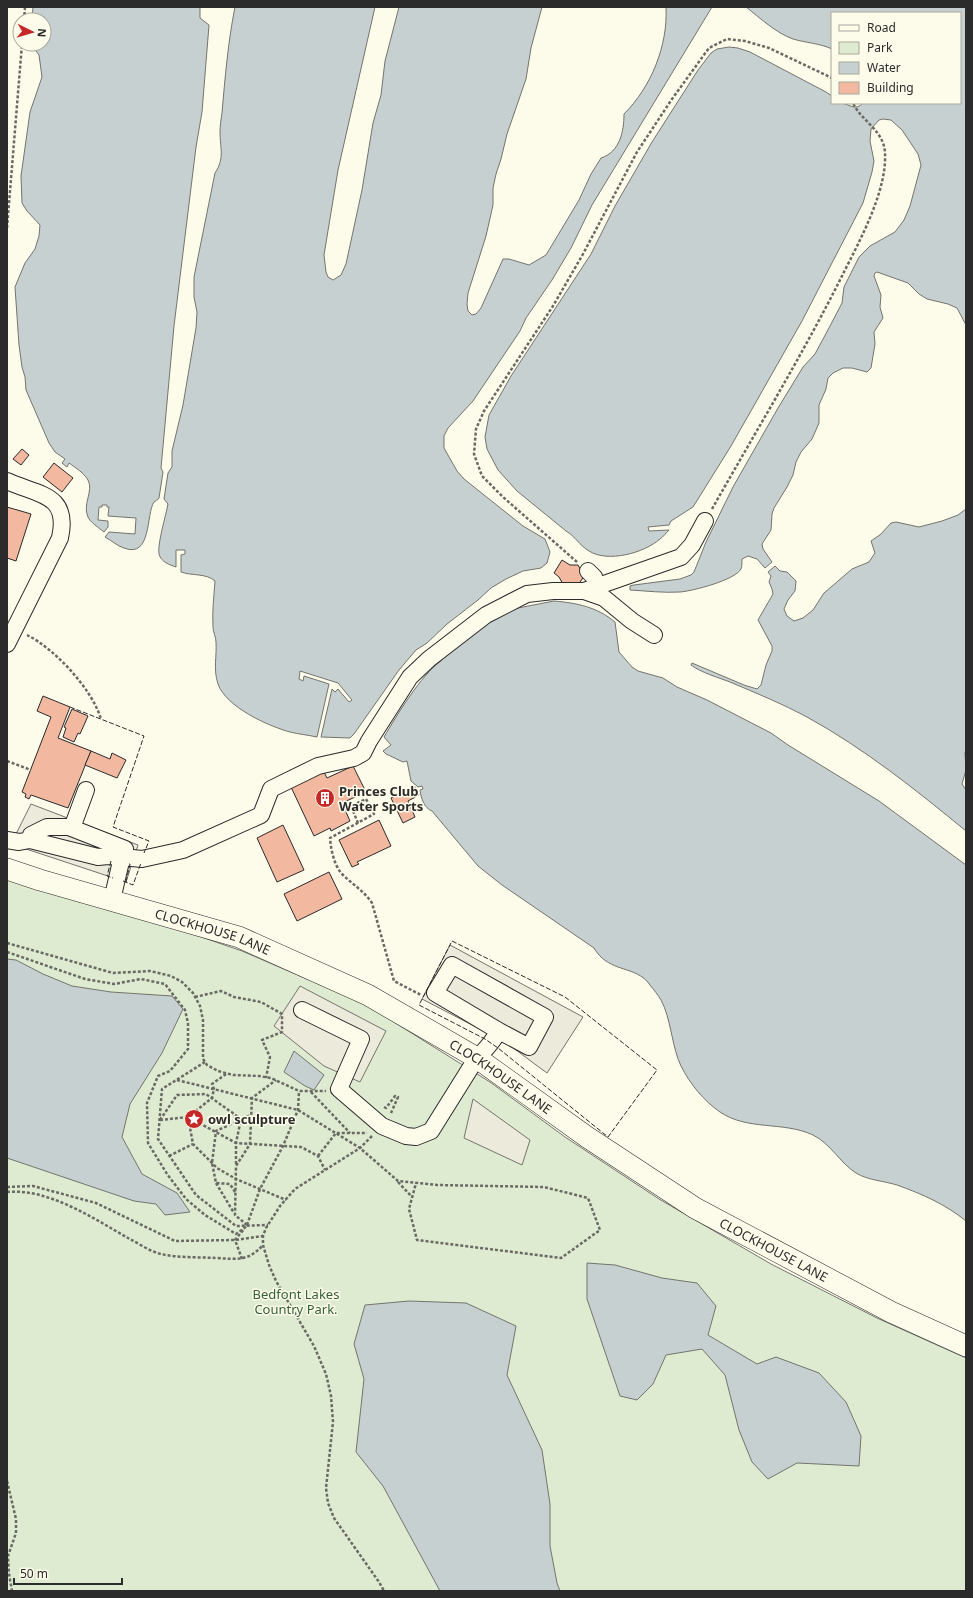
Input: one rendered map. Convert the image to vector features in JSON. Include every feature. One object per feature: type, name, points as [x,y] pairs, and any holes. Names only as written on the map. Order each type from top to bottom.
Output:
[{"type":"main road","name":"CLOCKHOUSE LANE","points":[[7,869],[40,880],[239,937],[368,995],[477,1058],[587,1137],[695,1208],[891,1312],[966,1346]]},
{"type":"lane","points":[[7,481],[49,497],[58,508],[62,523],[60,538],[7,644]]},
{"type":"lane","points":[[7,840],[19,842],[30,840],[98,857],[108,856],[142,859],[183,850],[261,815],[271,789],[318,766],[354,758],[363,754],[369,741],[410,677],[429,659],[486,615],[527,594],[591,588],[681,556],[692,545],[705,521]]},
{"type":"lane","points":[[588,571],[594,576],[591,588]]},
{"type":"lane","points":[[617,608],[614,599],[617,588],[624,576]]},
{"type":"lane","points":[[591,588],[654,635]]},
{"type":"lane","points":[[72,828],[86,790]]},
{"type":"lane","points":[[30,840],[31,835],[47,827],[72,828],[125,849],[112,900]]},
{"type":"lane","points":[[452,965],[545,1017],[529,1047],[499,1031],[435,993],[452,965]]},
{"type":"lane","points":[[302,1010],[361,1039],[339,1090],[382,1126],[406,1136],[416,1137],[431,1131],[477,1058],[492,1044],[499,1031]]},
{"type":"path","points":[[588,571],[509,502],[482,476],[474,454],[476,429],[484,410],[553,306],[583,254],[637,152],[672,99],[709,48],[727,39],[745,41],[769,48],[831,78]]},
{"type":"path","points":[[7,228],[21,52]]},
{"type":"path","points":[[705,521],[800,355],[859,241],[883,179],[885,151],[879,134],[853,104]]},
{"type":"path","points":[[14,629],[31,637],[52,652],[74,674],[87,690],[98,708],[101,719]]},
{"type":"path","points":[[7,761],[30,770]]},
{"type":"path","points":[[358,823],[351,806],[366,799],[374,814],[358,823],[330,838],[331,852],[340,870],[368,897],[372,903],[394,981],[424,996],[435,993]]},
{"type":"path","points":[[7,943],[114,974],[150,971],[171,976],[182,982],[193,993],[200,1006],[203,1020],[203,1059],[218,1071],[276,1080],[299,1091],[339,1090]]},
{"type":"path","points":[[7,952],[85,979],[114,984],[141,979],[165,984],[185,1010],[188,1023],[188,1049],[170,1071],[158,1076],[155,1083],[147,1103],[148,1143],[167,1174],[190,1203],[205,1215],[236,1234],[247,1226]]},
{"type":"path","points":[[195,997],[221,991],[234,997],[261,1002],[282,1014],[282,1032],[262,1040],[270,1057],[266,1078]]},
{"type":"path","points":[[205,1062],[162,1089],[158,1139],[196,1195],[236,1226],[268,1226]]},
{"type":"path","points":[[160,1120],[188,1117],[212,1098],[214,1089],[212,1084],[226,1073]]},
{"type":"path","points":[[177,1080],[298,1110],[360,1148],[398,1181],[412,1198]]},
{"type":"path","points":[[236,1166],[250,1144],[252,1098],[276,1080]]},
{"type":"path","points":[[235,1240],[247,1226],[260,1189],[283,1146],[298,1110],[299,1091]]},
{"type":"path","points":[[310,1091],[350,1133]]},
{"type":"path","points":[[160,1120],[177,1095],[206,1094],[240,1119]]},
{"type":"path","points":[[390,1114],[398,1097],[395,1096]]},
{"type":"path","points":[[216,1131],[251,1115]]},
{"type":"path","points":[[188,1117],[236,1143],[301,1147],[318,1156],[325,1170]]},
{"type":"path","points":[[188,1117],[194,1144],[217,1168],[236,1179],[286,1200]]},
{"type":"path","points":[[235,1215],[236,1143],[240,1119]]},
{"type":"path","points":[[216,1131],[212,1163],[216,1183],[235,1215],[247,1226]]},
{"type":"path","points":[[336,1133],[375,1132],[360,1148],[295,1189],[268,1226],[263,1236],[263,1245],[276,1281],[314,1346],[326,1374],[331,1396],[333,1422],[326,1488],[328,1503],[334,1518],[384,1591]]},
{"type":"path","points":[[318,1156],[336,1133]]},
{"type":"path","points":[[169,1156],[194,1144]]},
{"type":"path","points":[[398,1181],[416,1183],[544,1187],[588,1198],[600,1230],[561,1258],[417,1240],[410,1209],[416,1183]]},
{"type":"path","points":[[216,1183],[230,1184],[236,1193]]},
{"type":"path","points":[[7,1188],[32,1186],[84,1199],[96,1203],[175,1241],[235,1240],[263,1236]]},
{"type":"path","points":[[7,1192],[18,1191],[46,1196],[161,1254],[242,1259],[255,1253],[263,1245]]},
{"type":"path","points":[[235,1240],[242,1259]]},
{"type":"path","points":[[7,1481],[16,1526],[16,1533],[8,1556],[8,1574],[12,1591]]},
{"type":"green space","name":"Bedfont Lakes Country Park.","points":[[7,878],[184,931],[242,951],[365,1004],[490,1082],[565,1137],[659,1199],[771,1264],[877,1318],[966,1358],[966,1591],[7,1591]]},
{"type":"shaded area","points":[[31,804],[138,845],[126,882],[11,844]]},
{"type":"shaded area","points":[[450,945],[583,1017],[547,1073],[505,1042],[422,999]]},
{"type":"shaded area","points":[[300,986],[386,1031],[360,1082],[324,1066],[274,1026]]},
{"type":"shaded area","points":[[473,1099],[530,1140],[522,1165],[464,1138]]},
{"type":"water","points":[[33,7],[200,7],[200,18],[209,25],[202,112],[196,147],[174,326],[161,468],[163,472],[159,498],[154,502],[144,541],[139,547],[133,550],[121,547],[105,537],[109,532],[135,534],[136,518],[108,516],[109,507],[107,507],[107,505],[102,505],[102,507],[99,507],[98,520],[108,521],[108,527],[104,532],[91,521],[88,517],[86,507],[90,489],[88,480],[82,473],[69,463],[67,467],[62,463],[65,459],[55,452],[49,443],[26,390],[19,345],[15,287],[25,263],[35,249],[39,236],[40,225],[22,203],[21,176],[30,112],[42,77],[39,55],[37,52],[52,52],[52,12],[33,12]]},
{"type":"water","points":[[235,7],[375,7],[338,170],[324,255],[326,272],[328,277],[333,280],[341,275],[346,264],[362,190],[373,123],[381,95],[385,61],[399,7],[542,7],[531,48],[526,79],[507,134],[496,174],[493,188],[493,205],[486,236],[468,293],[468,311],[472,315],[476,314],[481,308],[503,259],[509,259],[529,265],[546,255],[579,200],[591,174],[601,158],[613,151],[617,146],[622,134],[624,114],[634,103],[650,79],[661,51],[666,22],[666,7],[712,7],[592,205],[571,248],[552,280],[473,401],[448,428],[444,436],[444,448],[457,471],[464,479],[523,526],[545,539],[550,552],[547,563],[541,568],[523,571],[491,588],[447,624],[427,643],[416,650],[399,670],[350,738],[321,737],[332,689],[335,692],[338,689],[349,702],[352,700],[338,683],[300,671],[299,679],[303,681],[304,676],[329,684],[317,737],[281,729],[238,708],[222,692],[218,684],[215,668],[216,638],[213,629],[213,604],[215,581],[211,578],[181,572],[181,555],[185,554],[185,550],[176,550],[176,567],[164,561],[159,554],[160,537],[168,504],[164,499],[168,473],[172,467],[172,451],[183,405],[196,328],[197,312],[194,297],[194,277],[215,173],[221,158],[220,125]]},
{"type":"water","points":[[746,7],[966,7],[966,325],[957,308],[948,304],[927,299],[919,294],[908,283],[877,272],[875,273],[874,276],[881,295],[880,307],[883,318],[874,332],[875,344],[871,368],[867,372],[852,368],[843,368],[833,373],[828,378],[826,389],[819,405],[819,423],[812,439],[801,452],[796,462],[793,475],[774,508],[771,530],[762,544],[763,549],[772,562],[765,568],[757,559],[748,556],[742,559],[741,569],[731,577],[713,584],[686,591],[668,592],[630,590],[630,586],[680,579],[691,575],[694,572],[706,542],[733,487],[778,408],[803,367],[815,354],[830,326],[842,303],[844,287],[859,257],[870,246],[895,232],[904,220],[910,206],[921,165],[918,154],[902,130],[891,120],[879,120],[871,129],[870,141],[874,161],[863,203],[802,321],[731,446],[693,507],[671,521],[669,525],[648,527],[649,531],[669,530],[653,544],[645,548],[626,555],[597,555],[586,549],[517,491],[498,470],[487,449],[485,437],[489,415],[511,376],[591,254],[615,206],[652,142],[698,70],[711,53],[717,49],[729,47],[738,48],[750,52],[826,92],[831,95],[831,104],[844,104],[858,107],[862,104],[961,104],[961,12],[831,12],[831,49],[822,45],[793,39],[768,25]]},
{"type":"water","points":[[966,509],[966,770],[962,784],[966,790],[966,831],[870,756],[828,729],[779,703],[705,673],[691,665],[692,663],[757,689],[761,685],[766,665],[772,651],[772,646],[758,620],[773,594],[769,582],[771,576],[768,572],[775,566],[780,571],[787,572],[796,581],[795,591],[788,600],[784,609],[787,616],[794,621],[803,618],[813,610],[824,593],[852,569],[869,562],[875,553],[871,541],[881,534],[891,523],[896,522],[919,527],[958,515]]},
{"type":"water","points":[[554,601],[571,603],[594,609],[608,617],[615,622],[619,652],[632,667],[638,671],[663,678],[677,687],[707,700],[771,733],[879,801],[966,865],[966,1221],[950,1209],[924,1196],[897,1185],[870,1179],[856,1173],[850,1169],[825,1143],[813,1135],[790,1128],[742,1122],[731,1118],[714,1108],[698,1092],[681,1066],[675,1051],[664,1007],[659,996],[646,980],[635,973],[604,960],[594,948],[502,885],[478,866],[432,811],[425,805],[420,790],[423,789],[422,786],[418,787],[411,781],[407,761],[403,762],[383,751],[391,745],[384,737],[402,707],[418,685],[433,667],[441,661],[442,658],[476,627],[513,609]]},
{"type":"water","points":[[7,959],[16,960],[43,974],[72,986],[111,992],[172,996],[183,1009],[162,1053],[130,1104],[122,1137],[142,1174],[177,1193],[190,1212],[165,1215],[156,1204],[134,1201],[7,1158]]},
{"type":"water","points":[[294,1051],[324,1075],[314,1090],[305,1086],[284,1072]]},
{"type":"water","points":[[587,1263],[615,1265],[662,1278],[697,1283],[716,1306],[708,1335],[757,1364],[776,1357],[819,1373],[846,1402],[861,1436],[859,1466],[797,1463],[768,1479],[752,1462],[739,1430],[725,1375],[702,1349],[666,1355],[653,1384],[637,1400],[620,1396],[587,1299]]},
{"type":"water","points":[[409,1301],[466,1303],[516,1326],[507,1375],[542,1450],[550,1504],[550,1546],[560,1591],[440,1591],[383,1486],[356,1452],[364,1379],[354,1344],[365,1305]]},
{"type":"building","points":[[22,449],[29,455],[21,465],[13,459]]},
{"type":"building","points":[[54,463],[73,478],[62,492],[43,477]]},
{"type":"building","points":[[7,507],[31,514],[16,561],[7,558]]},
{"type":"building","points":[[562,560],[570,565],[578,565],[584,576],[577,587],[564,586],[559,577],[554,573]]},
{"type":"building","points":[[43,696],[70,707],[58,738],[91,751],[68,808],[31,795],[29,799],[25,797],[26,794],[22,792],[51,717],[37,711]]},
{"type":"building","points":[[72,709],[88,716],[80,734],[78,733],[74,742],[63,737],[66,728],[64,727]]},
{"type":"building","points":[[91,751],[110,759],[112,753],[126,760],[117,778],[85,765]]},
{"type":"building","name":"Princes Club Water Sports","points":[[353,766],[366,792],[342,803],[350,821],[331,831],[330,828],[314,836],[291,787],[324,772],[327,778]]},
{"type":"building","points":[[415,787],[419,795],[408,801],[415,817],[403,823],[391,798]]},
{"type":"building","name":"Princes Club Water Sports","points":[[379,820],[391,846],[357,862],[359,864],[352,867],[339,840]]},
{"type":"building","points":[[283,825],[304,870],[277,882],[257,838]]},
{"type":"building","points":[[329,872],[342,899],[297,921],[284,894]]},
{"type":"fence","points":[[70,707],[144,736],[113,827],[149,841],[144,853]]},
{"type":"fence","points":[[111,861],[107,876],[113,878]]},
{"type":"fence","points":[[126,882],[129,863]]},
{"type":"fence","points":[[123,881],[133,885],[141,863]]},
{"type":"fence","points":[[452,941],[565,997],[657,1070],[608,1137],[498,1048],[485,1039],[419,1005],[452,941]]},
{"type":"place","name":"Princes Club Water Sports","points":[[325,798]]},
{"type":"place","name":"owl sculpture","points":[[194,1119]]}]
